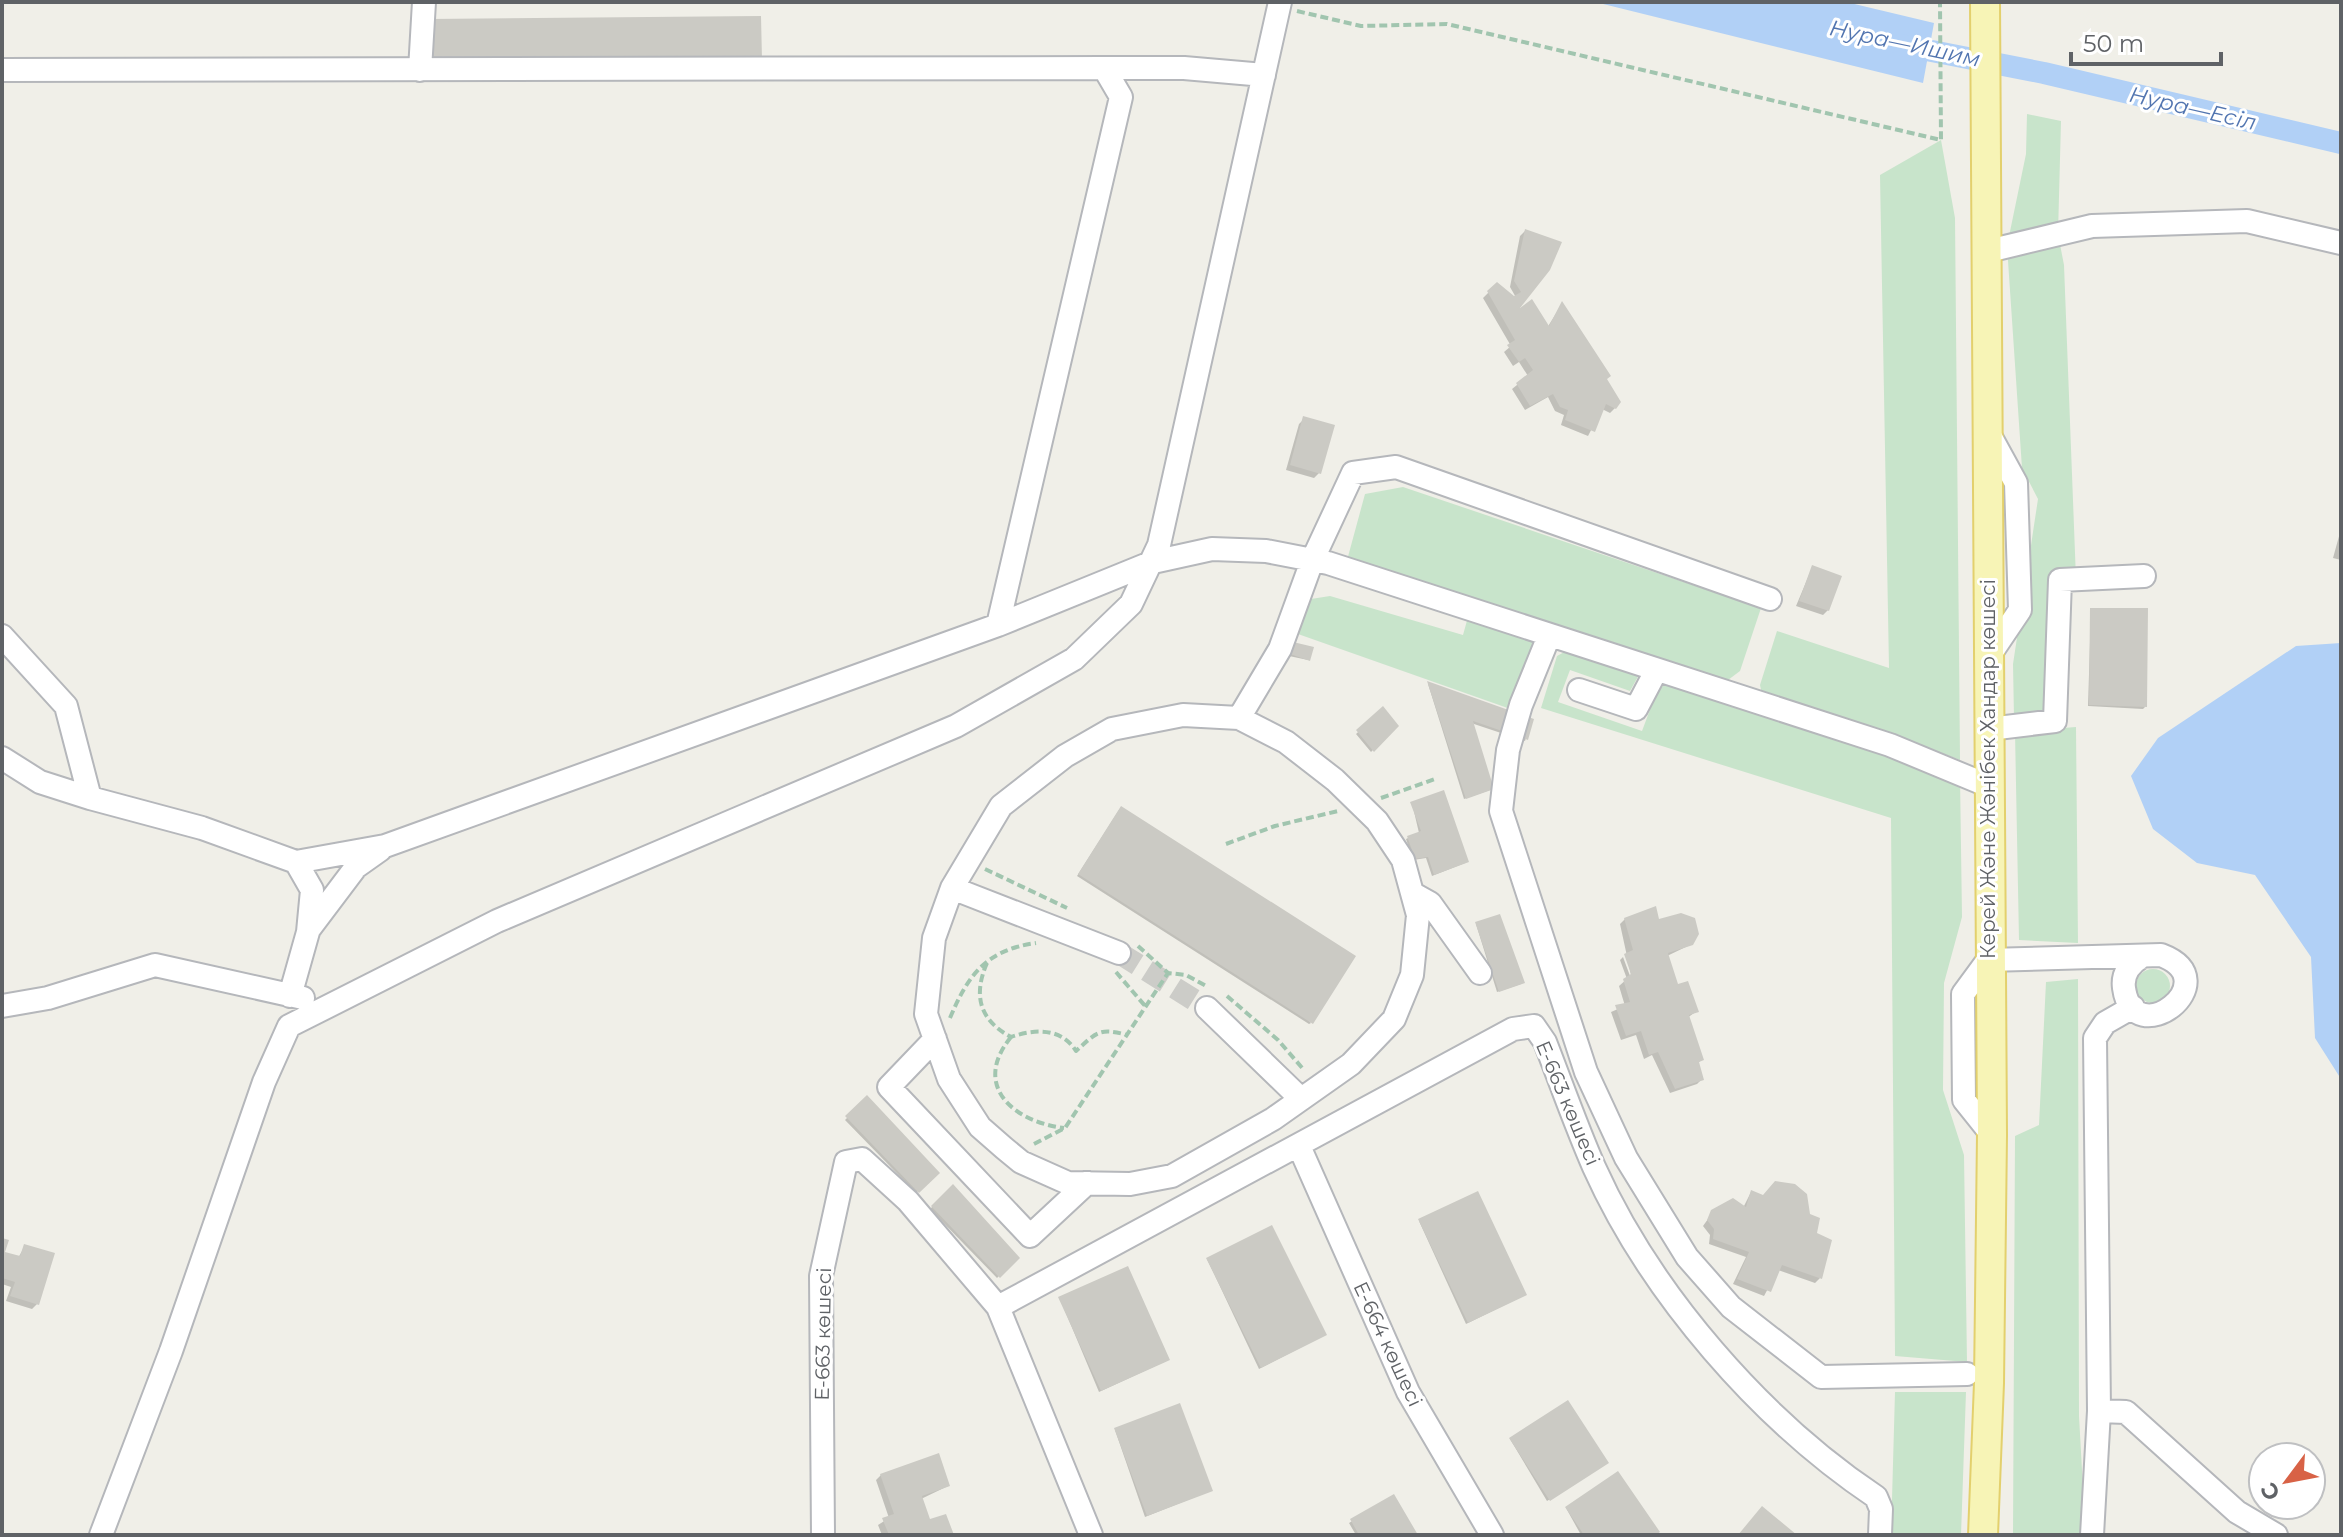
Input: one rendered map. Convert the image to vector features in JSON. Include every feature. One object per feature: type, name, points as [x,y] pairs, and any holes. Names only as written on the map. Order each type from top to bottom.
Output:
[{"type":"main road","name":"Керей Және Жәнібек Хандар көшесі","points":[[1983,1535],[1989,1383],[1992,1135],[1988,960],[1985,2]]},
{"type":"street","points":[[420,70],[424,2]]},
{"type":"street","points":[[101,1535],[171,1351],[264,1082],[289,1026],[497,921],[956,726],[1074,659],[1131,604],[1153,562],[1279,4]]},
{"type":"street","points":[[998,625],[1121,97],[1104,68]]},
{"type":"street","points":[[2,70],[1184,68],[1264,75]]},
{"type":"street","points":[[1984,252],[2092,226],[2247,221],[2341,243]]},
{"type":"street","points":[[1239,718],[1280,649],[1312,561],[1353,473],[1396,467],[1770,599]]},
{"type":"street","points":[[2,758],[40,782],[202,828],[296,862],[385,846],[998,625],[1153,562],[1212,549],[1266,551],[1312,561],[1890,745],[1989,786]]},
{"type":"street","points":[[1989,729],[2055,721],[2060,580],[2144,576]]},
{"type":"street","points":[[2,636],[66,706],[90,798]]},
{"type":"street","points":[[1549,636],[1512,738],[1501,811],[1586,1072],[1626,1158],[1687,1257],[1731,1307],[1821,1377],[1967,1374]]},
{"type":"street","points":[[1579,690],[1636,709],[1656,671]]},
{"type":"street","points":[[1183,715],[1239,718],[1286,742],[1362,805],[1377,821],[1403,860],[1418,915],[1412,975],[1394,1019],[1351,1064],[1310,1093],[1172,1176],[1130,1184],[1068,1183],[1021,1162],[980,1127],[949,1079],[926,1014],[934,938],[952,888],[1001,806],[1065,756],[1112,729],[1183,715]]},
{"type":"street","points":[[308,932],[356,867],[385,846]]},
{"type":"street","points":[[290,996],[308,932],[312,890],[296,862]]},
{"type":"street","points":[[952,888],[1119,953]]},
{"type":"street","points":[[1412,893],[1430,903],[1480,973]]},
{"type":"street","points":[[1988,960],[2161,955],[2177,965],[2182,974],[2183,994],[2171,1010],[2152,1016],[2133,1007],[2127,999],[2124,980],[2133,963],[2141,957]]},
{"type":"street","points":[[2,1006],[48,998],[155,965],[331,1004]]},
{"type":"street","points":[[2092,1535],[2099,1411],[2095,1038],[2105,1023],[2133,1007]]},
{"type":"street","points":[[1207,1008],[1310,1093]]},
{"type":"street","name":"Е-663 көшесі","points":[[998,1307],[1513,1029],[1534,1026],[1545,1042],[1594,1168],[1635,1244],[1684,1313],[1774,1416],[1876,1497],[1881,1509],[1880,1535]]},
{"type":"street","points":[[937,1043],[889,1087],[1030,1236],[1087,1183]]},
{"type":"street","name":"Е-664 көшесі","points":[[1299,1146],[1408,1392],[1492,1535]]},
{"type":"street","name":"Е-663 көшесі","points":[[823,1535],[821,1276],[846,1162],[862,1159],[908,1201],[998,1307],[1091,1535]]},
{"type":"street","points":[[2099,1411],[2126,1412],[2237,1512],[2276,1535]]},
{"type":"path","points":[[1279,4],[1361,26],[1447,24],[1941,140],[1940,2]]},
{"type":"path","points":[[1226,844],[1275,826],[1362,805],[1435,779]]},
{"type":"path","points":[[966,861],[1075,912]]},
{"type":"path","points":[[937,1043],[968,978],[988,961],[1022,945],[1046,942]]},
{"type":"path","points":[[1119,953],[1168,973],[1186,975],[1231,998],[1278,1040],[1310,1093]]},
{"type":"path","points":[[1119,953],[1146,1007]]},
{"type":"path","points":[[988,961],[977,995],[985,1017],[1011,1037]]},
{"type":"path","points":[[1004,1148],[1035,1144],[1065,1128],[1168,973]]},
{"type":"path","points":[[1065,1128],[1032,1122],[1008,1104],[999,1087],[995,1069],[998,1053],[1011,1037],[1029,1031],[1048,1031],[1071,1044],[1076,1051],[1094,1034],[1107,1029],[1127,1035]]},
{"type":"green space","points":[[2027,114],[2061,121],[2058,234],[2064,265],[2076,579],[2061,580],[2056,713],[2014,718],[2013,664],[2038,499],[2022,468],[2007,246],[2026,154]]},
{"type":"green space","points":[[1941,140],[1955,218],[1960,760],[1890,733],[1762,694],[1760,685],[1777,631],[1889,668],[1880,175]]},
{"type":"green space","points":[[1403,487],[1761,608],[1740,671],[1724,683],[1346,564],[1365,494]]},
{"type":"green space","points":[[1330,596],[1463,635],[1468,617],[1541,641],[1519,712],[1298,634],[1311,599]]},
{"type":"green space","points":[[1558,646],[1640,673],[1630,691],[1570,670],[1558,702],[1642,731],[1654,699],[1666,681],[1960,777],[1962,917],[1944,983],[1943,1090],[1964,1155],[1967,1362],[1895,1356],[1891,818],[1541,708],[1557,656],[1568,650]]},
{"type":"green space","points":[[2076,727],[2078,943],[2019,940],[2015,732]]},
{"type":"green space","points":[[2153,969],[2165,974],[2170,986],[2165,998],[2153,1003],[2141,998],[2136,986],[2141,974]]},
{"type":"green space","points":[[2078,979],[2082,1535],[2013,1535],[2015,1136],[2039,1125],[2046,982]]},
{"type":"green space","points":[[1895,1392],[1966,1392],[1961,1535],[1891,1535]]},
{"type":"water","name":"Нура—Ишим","points":[[1595,2],[1846,2],[1934,23],[1923,83]]},
{"type":"water","points":[[2341,643],[2341,1079],[2315,1038],[2311,957],[2255,875],[2197,863],[2153,829],[2131,776],[2158,738],[2296,646]]},
{"type":"building","points":[[761,16],[762,60],[429,64],[429,19]]},
{"type":"building","points":[[1525,229],[1562,242],[1550,270],[1520,308],[1532,299],[1549,326],[1562,301],[1611,376],[1607,379],[1621,402],[1616,409],[1606,404],[1595,432],[1565,420],[1568,410],[1560,407],[1553,394],[1530,406],[1516,383],[1533,370],[1525,358],[1519,362],[1507,345],[1515,340],[1487,291],[1497,282],[1514,296],[1521,292],[1514,281]]},
{"type":"building","points":[[1303,416],[1335,425],[1321,474],[1290,465]]},
{"type":"building","points":[[1812,565],[1842,576],[1829,611],[1799,601]]},
{"type":"building","points":[[2090,608],[2148,608],[2147,707],[2089,705]]},
{"type":"building","points":[[1293,642],[1314,647],[1310,661],[1290,654]]},
{"type":"building","points":[[1427,681],[1534,719],[1528,740],[1473,721],[1494,789],[1466,799]]},
{"type":"building","points":[[1383,706],[1399,726],[1374,752],[1356,730]]},
{"type":"building","points":[[1444,790],[1469,862],[1434,875],[1428,857],[1415,859],[1407,836],[1421,831],[1410,802]]},
{"type":"building","points":[[1121,806],[1356,956],[1313,1024],[1078,874]]},
{"type":"building","points":[[1656,906],[1659,919],[1681,913],[1695,918],[1699,934],[1693,945],[1668,953],[1678,984],[1688,981],[1699,1012],[1689,1015],[1704,1060],[1699,1062],[1704,1080],[1675,1089],[1658,1052],[1649,1055],[1641,1031],[1626,1036],[1615,1005],[1630,1002],[1623,979],[1631,974],[1624,954],[1633,950],[1624,918]]},
{"type":"building","points":[[1500,914],[1525,983],[1499,992],[1475,922]]},
{"type":"building","points":[[867,1095],[940,1173],[919,1193],[845,1116]]},
{"type":"building","points":[[1775,1181],[1795,1184],[1807,1194],[1810,1214],[1820,1218],[1817,1233],[1832,1240],[1822,1279],[1782,1265],[1771,1292],[1737,1279],[1749,1252],[1713,1239],[1714,1229],[1707,1220],[1711,1210],[1733,1198],[1746,1207],[1751,1190],[1763,1195]]},
{"type":"building","points":[[953,1184],[1020,1258],[1000,1278],[931,1206]]},
{"type":"building","points":[[1478,1191],[1527,1295],[1468,1323],[1418,1219]]},
{"type":"building","points":[[1272,1225],[1327,1335],[1261,1368],[1206,1258]]},
{"type":"building","points":[[2,1238],[9,1240],[5,1252],[20,1256],[24,1244],[55,1253],[39,1305],[10,1296],[15,1282],[2,1278]]},
{"type":"building","points":[[1128,1266],[1170,1360],[1101,1391],[1058,1297]]},
{"type":"building","points":[[1568,1400],[1609,1463],[1550,1501],[1509,1438]]},
{"type":"building","points":[[1180,1403],[1213,1491],[1147,1516],[1114,1428]]},
{"type":"building","points":[[939,1453],[950,1486],[922,1496],[930,1519],[946,1514],[954,1535],[889,1535],[882,1518],[894,1514],[880,1474]]},
{"type":"building","points":[[1618,1471],[1660,1532],[1656,1535],[1584,1535],[1565,1507]]},
{"type":"building","points":[[1394,1494],[1418,1535],[1359,1535],[1350,1519]]},
{"type":"building","points":[[1762,1506],[1797,1535],[1738,1535]]},
{"type":"waterway","name":"Нура—Есіл","points":[[1901,45],[2044,73],[2341,143]]},
{"type":"tunnel","points":[[1119,953],[1207,1008]]}]
